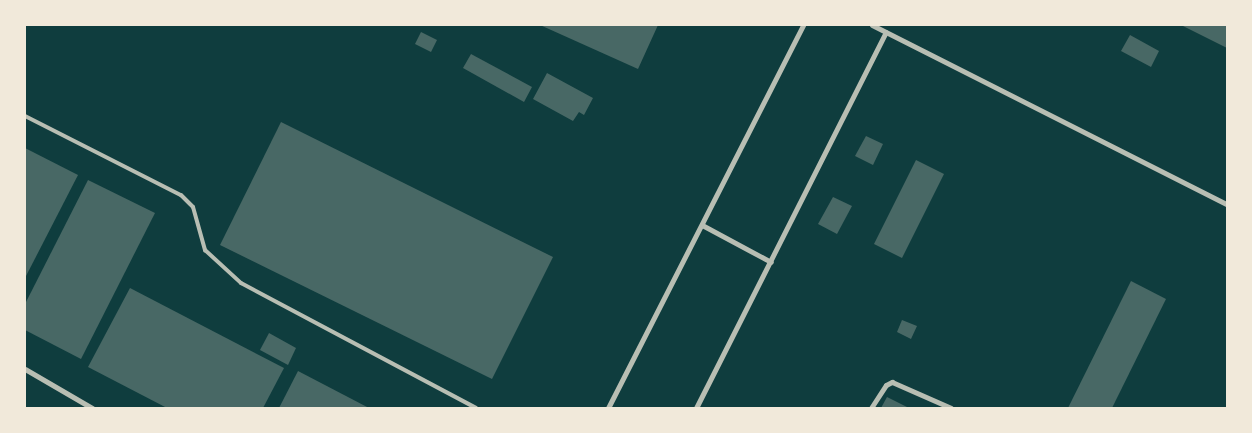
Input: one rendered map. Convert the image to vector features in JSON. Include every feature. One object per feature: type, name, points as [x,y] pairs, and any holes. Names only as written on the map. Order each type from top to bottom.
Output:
[{"type":"street","points":[[608,408],[803,25]]},
{"type":"street","points":[[872,25],[1227,204]]},
{"type":"street","points":[[696,408],[886,32]]},
{"type":"street","points":[[702,225],[771,262]]},
{"type":"street","points":[[25,369],[92,408]]},
{"type":"street","points":[[871,408],[886,385],[892,382],[950,408]]},
{"type":"lane","points":[[25,116],[180,195],[193,207],[205,250],[241,284],[476,408]]},
{"type":"building","points":[[540,25],[658,25],[638,69]]},
{"type":"building","points":[[1181,25],[1227,25],[1227,48]]},
{"type":"building","points":[[421,32],[437,40],[431,52],[415,44]]},
{"type":"building","points":[[1130,35],[1159,51],[1151,67],[1121,51]]},
{"type":"building","points":[[471,54],[532,87],[524,102],[463,68]]},
{"type":"building","points":[[547,73],[593,98],[584,115],[579,112],[573,121],[533,99]]},
{"type":"building","points":[[281,122],[553,257],[492,379],[220,245]]},
{"type":"building","points":[[866,136],[883,144],[873,165],[855,156]]},
{"type":"building","points":[[25,148],[78,175],[25,278]]},
{"type":"building","points":[[916,160],[944,174],[902,258],[874,244]]},
{"type":"building","points":[[88,180],[155,213],[81,359],[25,330],[25,304]]},
{"type":"building","points":[[833,197],[852,206],[837,234],[818,224]]},
{"type":"building","points":[[1131,281],[1166,299],[1112,408],[1068,408]]},
{"type":"building","points":[[130,288],[284,368],[263,408],[167,408],[88,367]]},
{"type":"building","points":[[902,320],[917,326],[911,339],[897,332]]},
{"type":"building","points":[[269,333],[296,348],[288,365],[260,350]]},
{"type":"building","points":[[298,371],[369,408],[279,408]]},
{"type":"building","points":[[887,397],[909,408],[881,408]]}]
